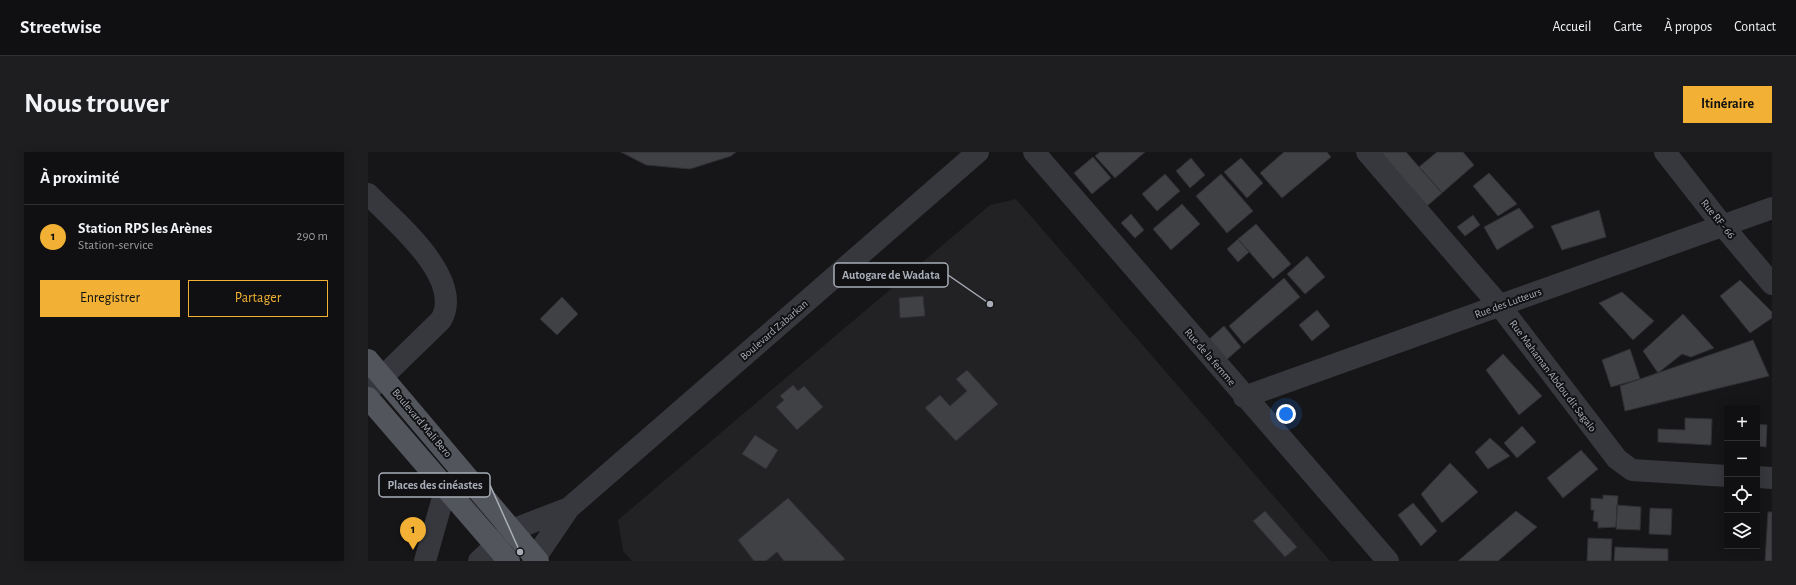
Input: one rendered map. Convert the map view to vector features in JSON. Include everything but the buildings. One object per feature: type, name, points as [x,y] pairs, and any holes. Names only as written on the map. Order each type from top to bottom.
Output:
[{"type":"main road","name":"Boulevard Mali Bero","points":[[368,360],[376,384],[512,530],[536,560]]},
{"type":"main road","points":[[368,398],[502,553]]},
{"type":"street","name":"Boulevard Zabarkan","points":[[536,560],[569,508],[978,152]]},
{"type":"street","name":"Rue de la femme","points":[[1034,152],[1244,397],[1388,561]]},
{"type":"street","name":"Rue Mahaman Abdou dit Sagalo","points":[[1367,152],[1500,306],[1617,459],[1632,470],[1724,476]]},
{"type":"street","name":"Rue RF - 66","points":[[1665,152],[1722,226],[1772,284]]},
{"type":"street","points":[[368,194],[430,258],[441,276],[447,294],[446,312],[441,320],[376,384]]},
{"type":"street","name":"Rue des Lutteurs","points":[[1244,397],[1772,208]]},
{"type":"street","points":[[1760,477],[1772,478]]},
{"type":"street","points":[[425,561],[446,488]]},
{"type":"street","name":"Boulevard Zabarkan","points":[[512,530],[569,508]]},
{"type":"street","points":[[479,561],[502,553],[512,530]]},
{"type":"shaded area","points":[[1016,199],[1330,561],[632,561],[623,551],[618,520],[990,205]]},
{"type":"place","name":"Autogare de Wadata","points":[[990,304]]},
{"type":"place","name":"Station RPS les Arènes","points":[[413,550]]},
{"type":"place","name":"Places des cinéastes","points":[[520,552]]}]
